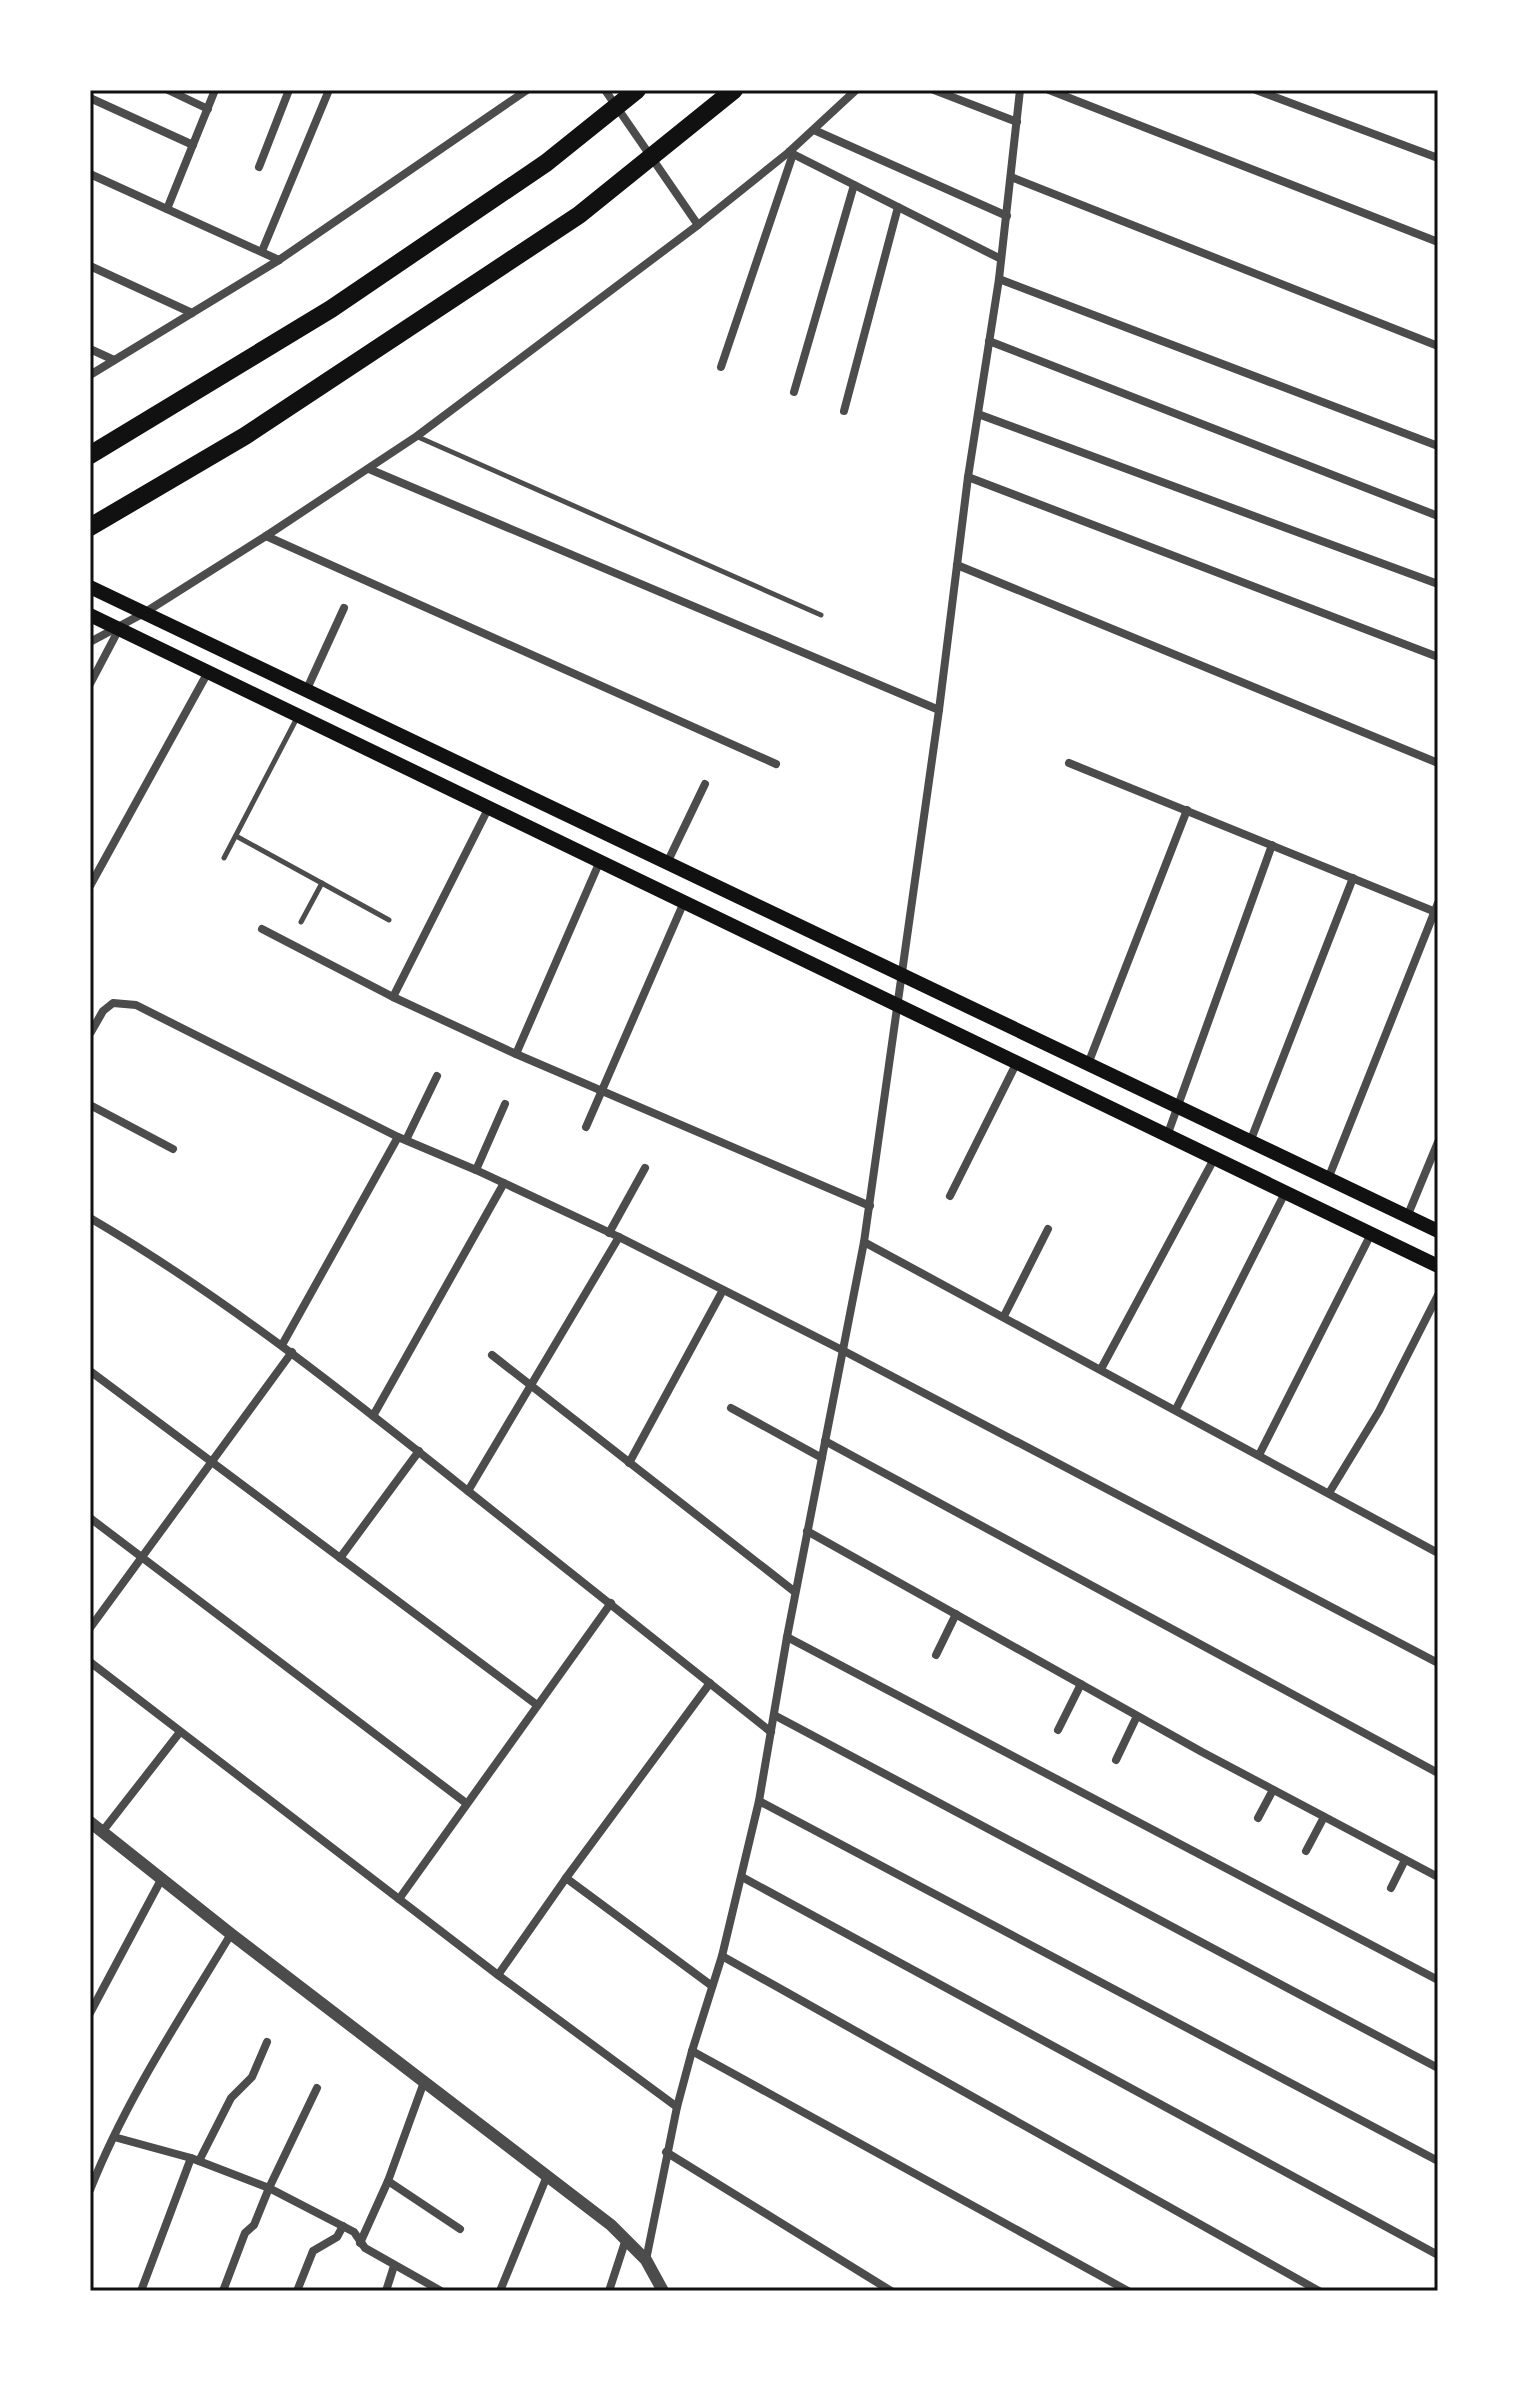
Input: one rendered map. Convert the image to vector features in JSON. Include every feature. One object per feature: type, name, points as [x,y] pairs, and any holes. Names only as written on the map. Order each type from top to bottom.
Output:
[{"type":"highway","points":[[90,455],[331,309],[546,163],[637,90]]},
{"type":"highway","points":[[90,527],[245,436],[579,215],[734,90]]},
{"type":"main road","points":[[90,587],[1438,1231]]},
{"type":"main road","points":[[90,615],[1438,1266]]},
{"type":"main road","points":[[549,836],[561,813]]},
{"type":"street","points":[[168,90],[208,109]]},
{"type":"street","points":[[167,209],[215,90]]},
{"type":"street","points":[[259,167],[289,90]]},
{"type":"street","points":[[262,251],[329,90]]},
{"type":"street","points":[[90,375],[279,260],[527,90]]},
{"type":"street","points":[[605,90],[698,225]]},
{"type":"street","points":[[90,642],[144,613],[417,436],[791,153],[856,90]]},
{"type":"street","points":[[934,90],[1017,122]]},
{"type":"street","points":[[646,2260],[677,2107],[722,1956],[759,1801],[795,1592],[864,1242],[939,710],[968,477],[999,279],[1020,90]]},
{"type":"street","points":[[1049,90],[1438,242]]},
{"type":"street","points":[[1256,90],[1438,158]]},
{"type":"street","points":[[90,98],[193,145]]},
{"type":"street","points":[[814,130],[1007,216]]},
{"type":"street","points":[[791,153],[1001,259]]},
{"type":"street","points":[[721,367],[791,153]]},
{"type":"street","points":[[90,174],[279,260]]},
{"type":"street","points":[[1011,177],[1438,346]]},
{"type":"street","points":[[794,392],[854,185]]},
{"type":"street","points":[[844,411],[898,207]]},
{"type":"street","points":[[90,266],[192,313]]},
{"type":"street","points":[[999,279],[1438,446]]},
{"type":"street","points":[[989,341],[1438,516]]},
{"type":"street","points":[[90,349],[114,360]]},
{"type":"street","points":[[978,414],[1438,584]]},
{"type":"street","points":[[369,469],[939,710]]},
{"type":"street","points":[[968,477],[1438,657]]},
{"type":"street","points":[[266,536],[776,764]]},
{"type":"street","points":[[957,565],[1438,763]]},
{"type":"street","points":[[306,691],[344,608]]},
{"type":"street","points":[[90,684],[117,628]]},
{"type":"street","points":[[90,886],[208,672]]},
{"type":"street","points":[[1069,763],[1437,909],[1328,1179]]},
{"type":"street","points":[[667,863],[705,784]]},
{"type":"street","points":[[393,997],[489,807]]},
{"type":"street","points":[[1088,1064],[1187,810]]},
{"type":"street","points":[[1167,1136],[1272,845]]},
{"type":"street","points":[[516,1054],[600,861]]},
{"type":"street","points":[[1250,1142],[1353,878]]},
{"type":"street","points":[[586,1127],[684,901]]},
{"type":"street","points":[[262,929],[393,997],[516,1054],[870,1206]]},
{"type":"street","points":[[91,1032],[103,1011],[113,1003],[136,1005],[402,1138],[619,1237],[844,1351],[1438,1663]]},
{"type":"street","points":[[950,1196],[1016,1064]]},
{"type":"street","points":[[282,1345],[437,1076]]},
{"type":"street","points":[[476,1170],[505,1104]]},
{"type":"street","points":[[90,1105],[173,1149]]},
{"type":"street","points":[[1407,1217],[1438,1142]]},
{"type":"street","points":[[1101,1369],[1214,1159]]},
{"type":"street","points":[[609,1233],[645,1168]]},
{"type":"street","points":[[373,1416],[504,1183]]},
{"type":"street","points":[[1176,1409],[1285,1193]]},
{"type":"street","points":[[90,1218],[195,1284],[292,1352],[771,1732]]},
{"type":"street","points":[[1004,1316],[1048,1229]]},
{"type":"street","points":[[1259,1455],[1371,1234]]},
{"type":"street","points":[[468,1491],[619,1237]]},
{"type":"street","points":[[864,1242],[1438,1553]]},
{"type":"street","points":[[629,1463],[723,1290]]},
{"type":"street","points":[[1329,1493],[1379,1411],[1438,1295]]},
{"type":"street","points":[[90,1628],[292,1352]]},
{"type":"street","points":[[492,1355],[795,1592]]},
{"type":"street","points":[[90,1371],[537,1705]]},
{"type":"street","points":[[731,1408],[822,1458]]},
{"type":"street","points":[[825,1441],[1438,1773]]},
{"type":"street","points":[[340,1558],[419,1451]]},
{"type":"street","points":[[90,1518],[466,1803]]},
{"type":"street","points":[[807,1531],[1137,1716],[1438,1877]]},
{"type":"street","points":[[399,1899],[611,1603]]},
{"type":"street","points":[[936,1655],[956,1614]]},
{"type":"street","points":[[787,1637],[1438,1980]]},
{"type":"street","points":[[90,1662],[498,1975],[677,2107]]},
{"type":"street","points":[[498,1975],[710,1683]]},
{"type":"street","points":[[1058,1730],[1081,1684]]},
{"type":"street","points":[[774,1715],[1438,2068]]},
{"type":"street","points":[[1116,1760],[1137,1716]]},
{"type":"street","points":[[102,1832],[180,1732]]},
{"type":"street","points":[[1258,1818],[1273,1790]]},
{"type":"street","points":[[759,1801],[1438,2161]]},
{"type":"street","points":[[1306,1851],[1324,1817]]},
{"type":"street","points":[[90,1822],[626,2238],[646,2260],[663,2291]]},
{"type":"street","points":[[1391,1888],[1405,1860]]},
{"type":"street","points":[[742,1877],[1438,2255]]},
{"type":"street","points":[[90,2013],[162,1878]]},
{"type":"street","points":[[566,1878],[712,1986]]},
{"type":"street","points":[[90,2190],[101,2161],[164,2045],[231,1934]]},
{"type":"street","points":[[722,1956],[1319,2291]]},
{"type":"street","points":[[141,2291],[195,2160],[231,2098],[252,2077],[267,2042]]},
{"type":"street","points":[[692,2051],[1128,2291]]},
{"type":"street","points":[[360,2243],[388,2181],[424,2082]]},
{"type":"street","points":[[223,2291],[245,2233],[253,2227],[317,2088]]},
{"type":"street","points":[[114,2137],[195,2160],[269,2188],[354,2232],[365,2248],[441,2291]]},
{"type":"street","points":[[666,2152],[891,2291]]},
{"type":"street","points":[[90,2158],[101,2161]]},
{"type":"street","points":[[500,2291],[547,2176]]},
{"type":"street","points":[[388,2181],[460,2229]]},
{"type":"street","points":[[297,2291],[313,2251],[337,2237],[343,2226]]},
{"type":"street","points":[[609,2291],[626,2238]]},
{"type":"street","points":[[386,2291],[394,2266]]},
{"type":"lane","points":[[417,436],[821,615]]},
{"type":"lane","points":[[224,858],[298,715]]},
{"type":"lane","points":[[236,836],[389,920]]},
{"type":"lane","points":[[301,922],[322,883]]}]
